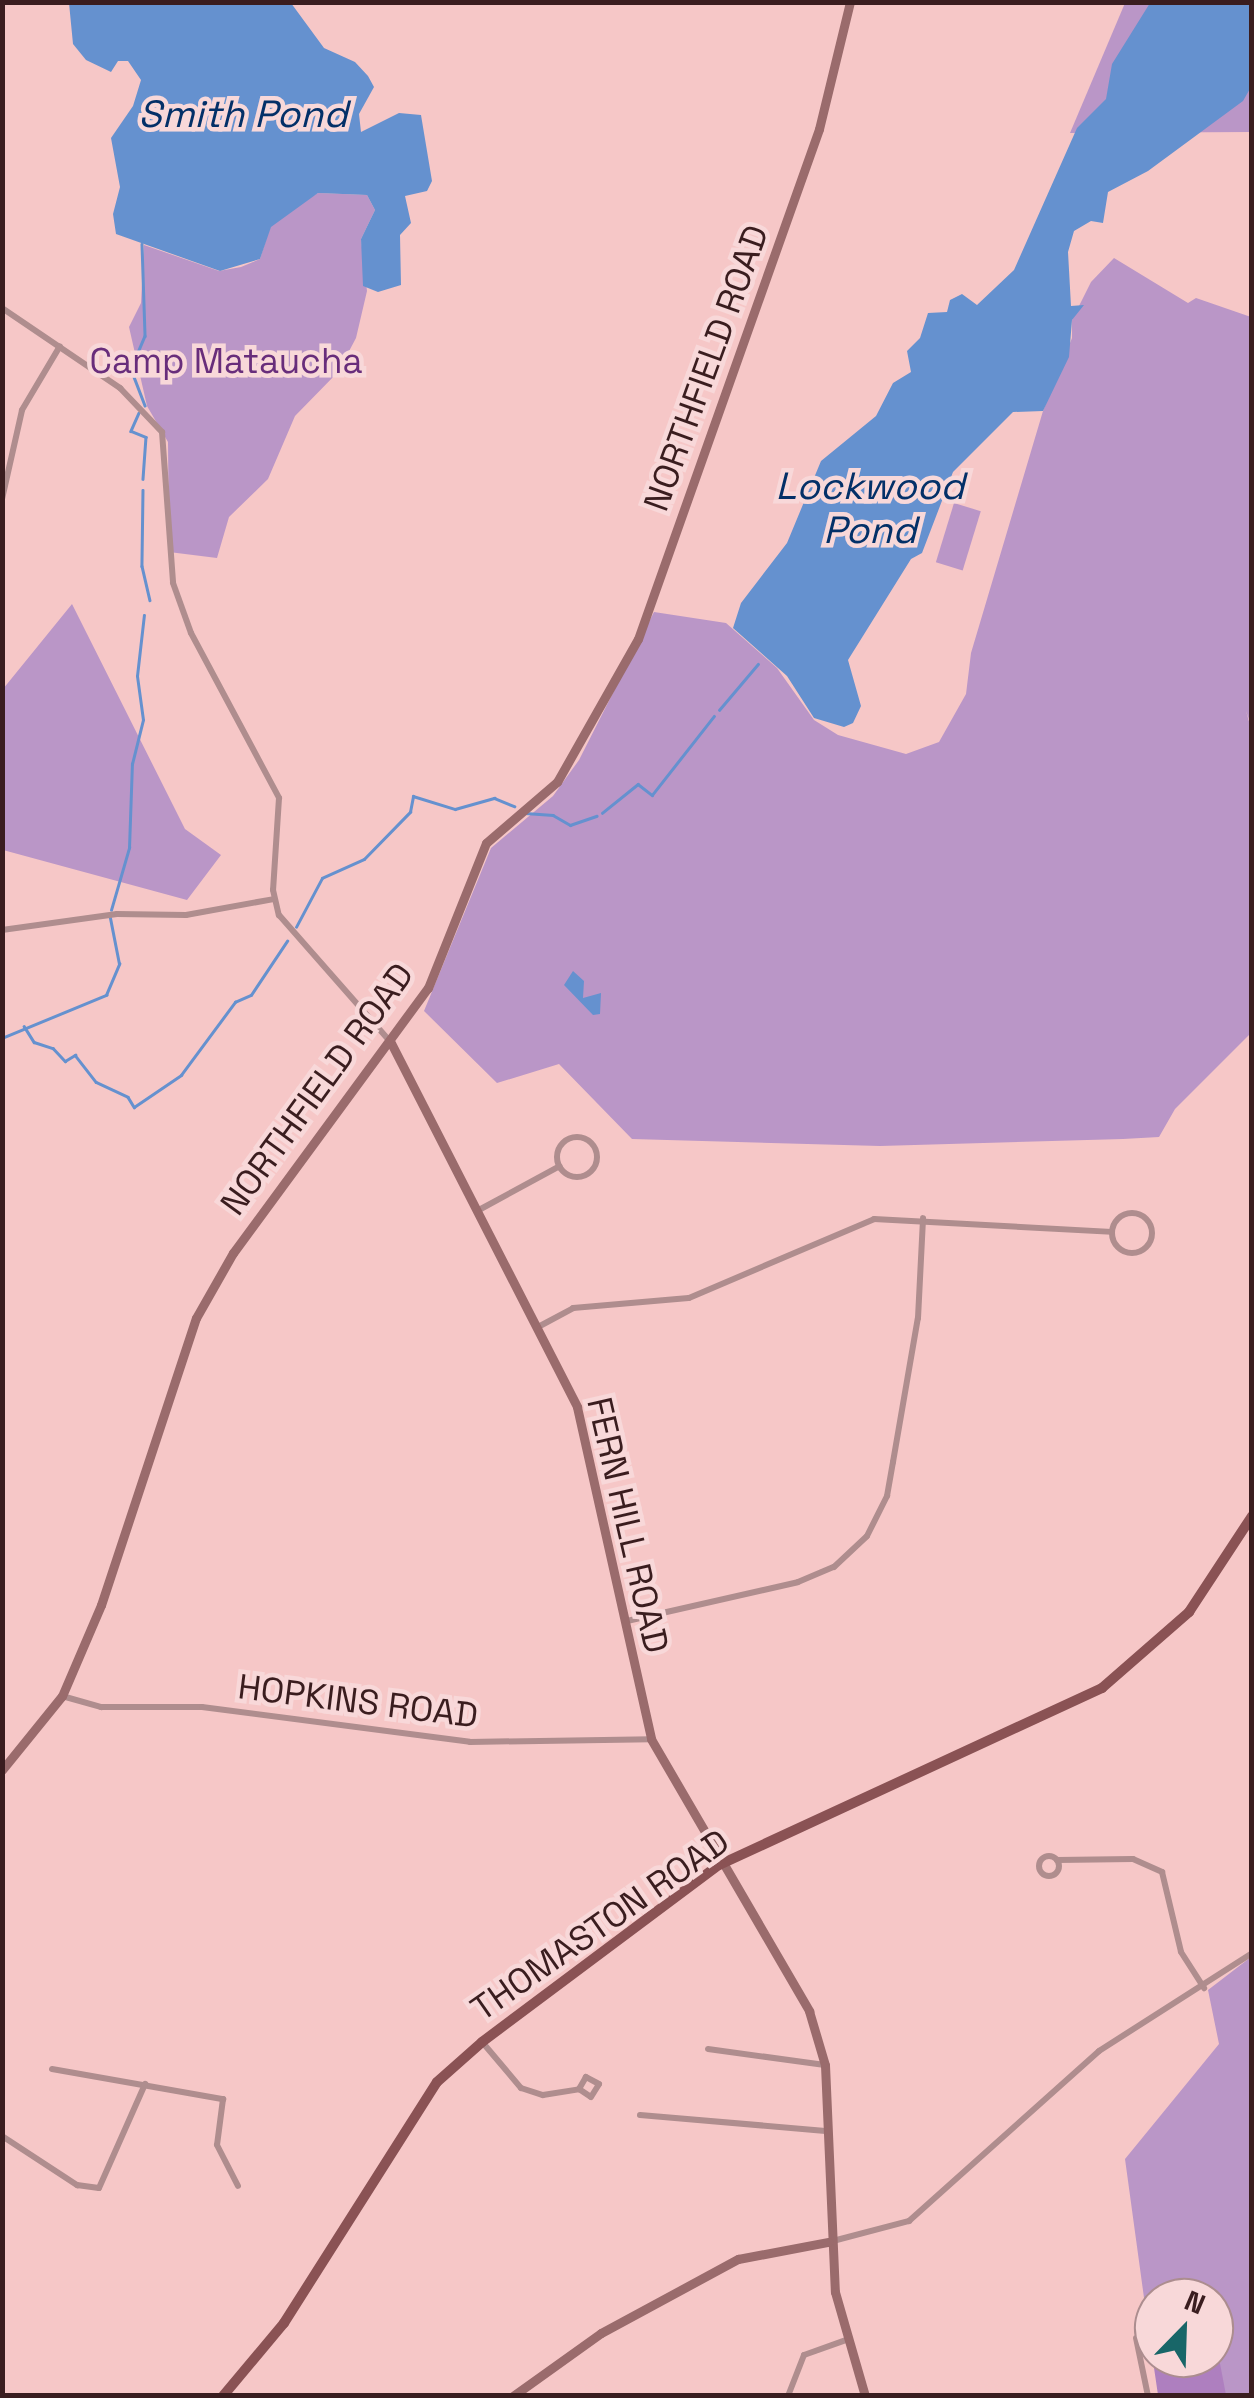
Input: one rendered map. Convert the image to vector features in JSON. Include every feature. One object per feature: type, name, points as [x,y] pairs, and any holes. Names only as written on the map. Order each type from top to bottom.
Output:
[{"type":"main road","name":"THOMASTON ROAD","points":[[223,2396],[284,2323],[437,2082],[482,2042],[719,1866],[1102,1688],[1189,1612],[1252,1516]]},
{"type":"street","name":"NORTHFIELD ROAD","points":[[2,1770],[62,1696],[102,1602],[196,1318],[233,1253],[434,977],[486,843],[557,782],[638,639],[819,129],[850,2]]},
{"type":"street","points":[[2,308],[134,400],[165,440],[163,519],[172,583],[279,798],[274,898],[290,934],[390,1041]]},
{"type":"street","points":[[2,500],[22,410],[60,346]]},
{"type":"street","points":[[2,930],[110,915],[186,916],[274,898]]},
{"type":"street","name":"FERN HILL ROAD","points":[[390,1041],[577,1407],[652,1739],[719,1866],[810,2010],[825,2066],[828,2242],[846,2340],[865,2396]]},
{"type":"street","points":[[584,1138],[594,1148],[595,1163],[585,1174],[569,1175],[560,1166],[558,1148],[568,1139],[584,1138]]},
{"type":"street","points":[[476,1211],[560,1166]]},
{"type":"street","points":[[1130,1213],[1144,1217],[1152,1234],[1142,1250],[1130,1252],[1118,1247],[1112,1232],[1118,1218],[1130,1213]]},
{"type":"street","points":[[538,1328],[572,1308],[689,1298],[857,1223],[924,1218],[1112,1232]]},
{"type":"street","points":[[627,1621],[798,1582],[834,1567],[866,1536],[887,1496],[894,1462],[918,1318],[924,1218]]},
{"type":"street","name":"HOPKINS ROAD","points":[[62,1696],[100,1707],[202,1708],[470,1742],[652,1739]]},
{"type":"street","points":[[1057,1860],[1133,1859],[1162,1872],[1181,1952],[1204,1988]]},
{"type":"street","points":[[513,2396],[601,2333],[738,2259],[909,2222],[1099,2051],[1204,1988],[1252,1953]]},
{"type":"street","points":[[482,2042],[521,2088],[543,2095],[578,2090]]},
{"type":"street","points":[[708,2049],[825,2066]]},
{"type":"street","points":[[52,2069],[218,2097],[224,2104],[217,2145],[238,2186]]},
{"type":"street","points":[[2,2136],[77,2185],[99,2188],[145,2084]]},
{"type":"street","points":[[640,2115],[828,2131]]},
{"type":"street","points":[[788,2396],[804,2355],[846,2340]]},
{"type":"green space","points":[[1125,3],[1251,3],[1251,132],[1070,133]]},
{"type":"green space","name":"Camp Mataucha","points":[[318,193],[367,195],[375,210],[361,239],[367,291],[356,338],[338,372],[295,416],[268,479],[229,517],[217,558],[169,552],[168,442],[147,406],[129,327],[141,303],[144,245],[219,271],[241,267],[260,259],[270,227],[285,212]]},
{"type":"green space","points":[[1114,258],[1188,303],[1196,298],[1251,317],[1251,725],[1246,711],[1252,732],[1251,1033],[1175,1109],[1159,1137],[880,1146],[632,1139],[559,1064],[497,1083],[424,1011],[491,848],[553,796],[579,760],[654,612],[726,623],[777,668],[814,720],[838,735],[906,754],[939,742],[966,694],[971,653],[1043,411],[1072,338],[1072,320],[1091,282]]},
{"type":"green space","points":[[954,503],[981,511],[963,570],[936,562]]},
{"type":"green space","points":[[72,604],[185,829],[221,855],[187,900],[3,850],[3,689]]},
{"type":"green space","points":[[1251,1957],[1251,2395],[1216,2395],[1216,2378],[1234,2378],[1234,2278],[1141,2278],[1125,2159],[1219,2044],[1208,1990]]},
{"type":"shaded area","points":[[1156,2378],[1223,2378],[1226,2395],[1158,2395]]},
{"type":"water","name":"Smith Pond","points":[[69,3],[291,3],[324,48],[355,62],[374,87],[359,114],[361,132],[399,113],[421,115],[432,181],[427,191],[405,196],[411,223],[400,235],[401,285],[378,292],[363,286],[361,239],[375,210],[367,195],[318,193],[271,227],[260,259],[220,271],[116,234],[113,214],[120,187],[111,138],[133,106],[141,80],[128,61],[118,61],[111,72],[86,60],[73,44]]},
{"type":"water","name":"Lockwood Pond","points":[[1150,3],[1251,3],[1251,87],[1243,101],[1148,171],[1108,192],[1103,223],[1091,221],[1074,231],[1068,252],[1071,306],[1084,305],[1072,320],[1069,357],[1043,411],[1013,412],[953,472],[922,553],[911,559],[848,660],[861,706],[853,723],[844,727],[814,718],[787,676],[733,628],[741,603],[787,543],[821,461],[876,416],[893,383],[911,372],[907,351],[920,338],[928,313],[947,312],[950,300],[962,294],[977,305],[1014,270],[1077,128],[1106,99],[1112,64]]},
{"type":"water","points":[[573,971],[584,981],[583,998],[601,993],[600,1014],[593,1015],[564,985]]},
{"type":"waterway","points":[[142,244],[145,336],[131,369],[145,405]]},
{"type":"waterway","points":[[139,413],[131,431],[146,437],[143,479]]},
{"type":"waterway","points":[[143,490],[142,566],[150,600]]},
{"type":"waterway","points":[[111,910],[129,848],[132,764],[143,720],[137,676],[144,615]]},
{"type":"waterway","points":[[719,710],[758,664]]},
{"type":"waterway","points":[[602,813],[638,784],[652,795],[714,716]]},
{"type":"waterway","points":[[296,927],[322,878],[364,859],[410,812],[413,796],[455,809],[494,798],[514,806]]},
{"type":"waterway","points":[[525,813],[553,815],[570,825],[596,816]]},
{"type":"waterway","points":[[2,1038],[106,995],[119,964],[110,918]]},
{"type":"waterway","points":[[24,1026],[34,1042],[53,1048],[65,1061],[75,1055],[96,1082],[128,1097],[134,1107],[181,1075],[235,1002],[251,995],[287,941]]}]
